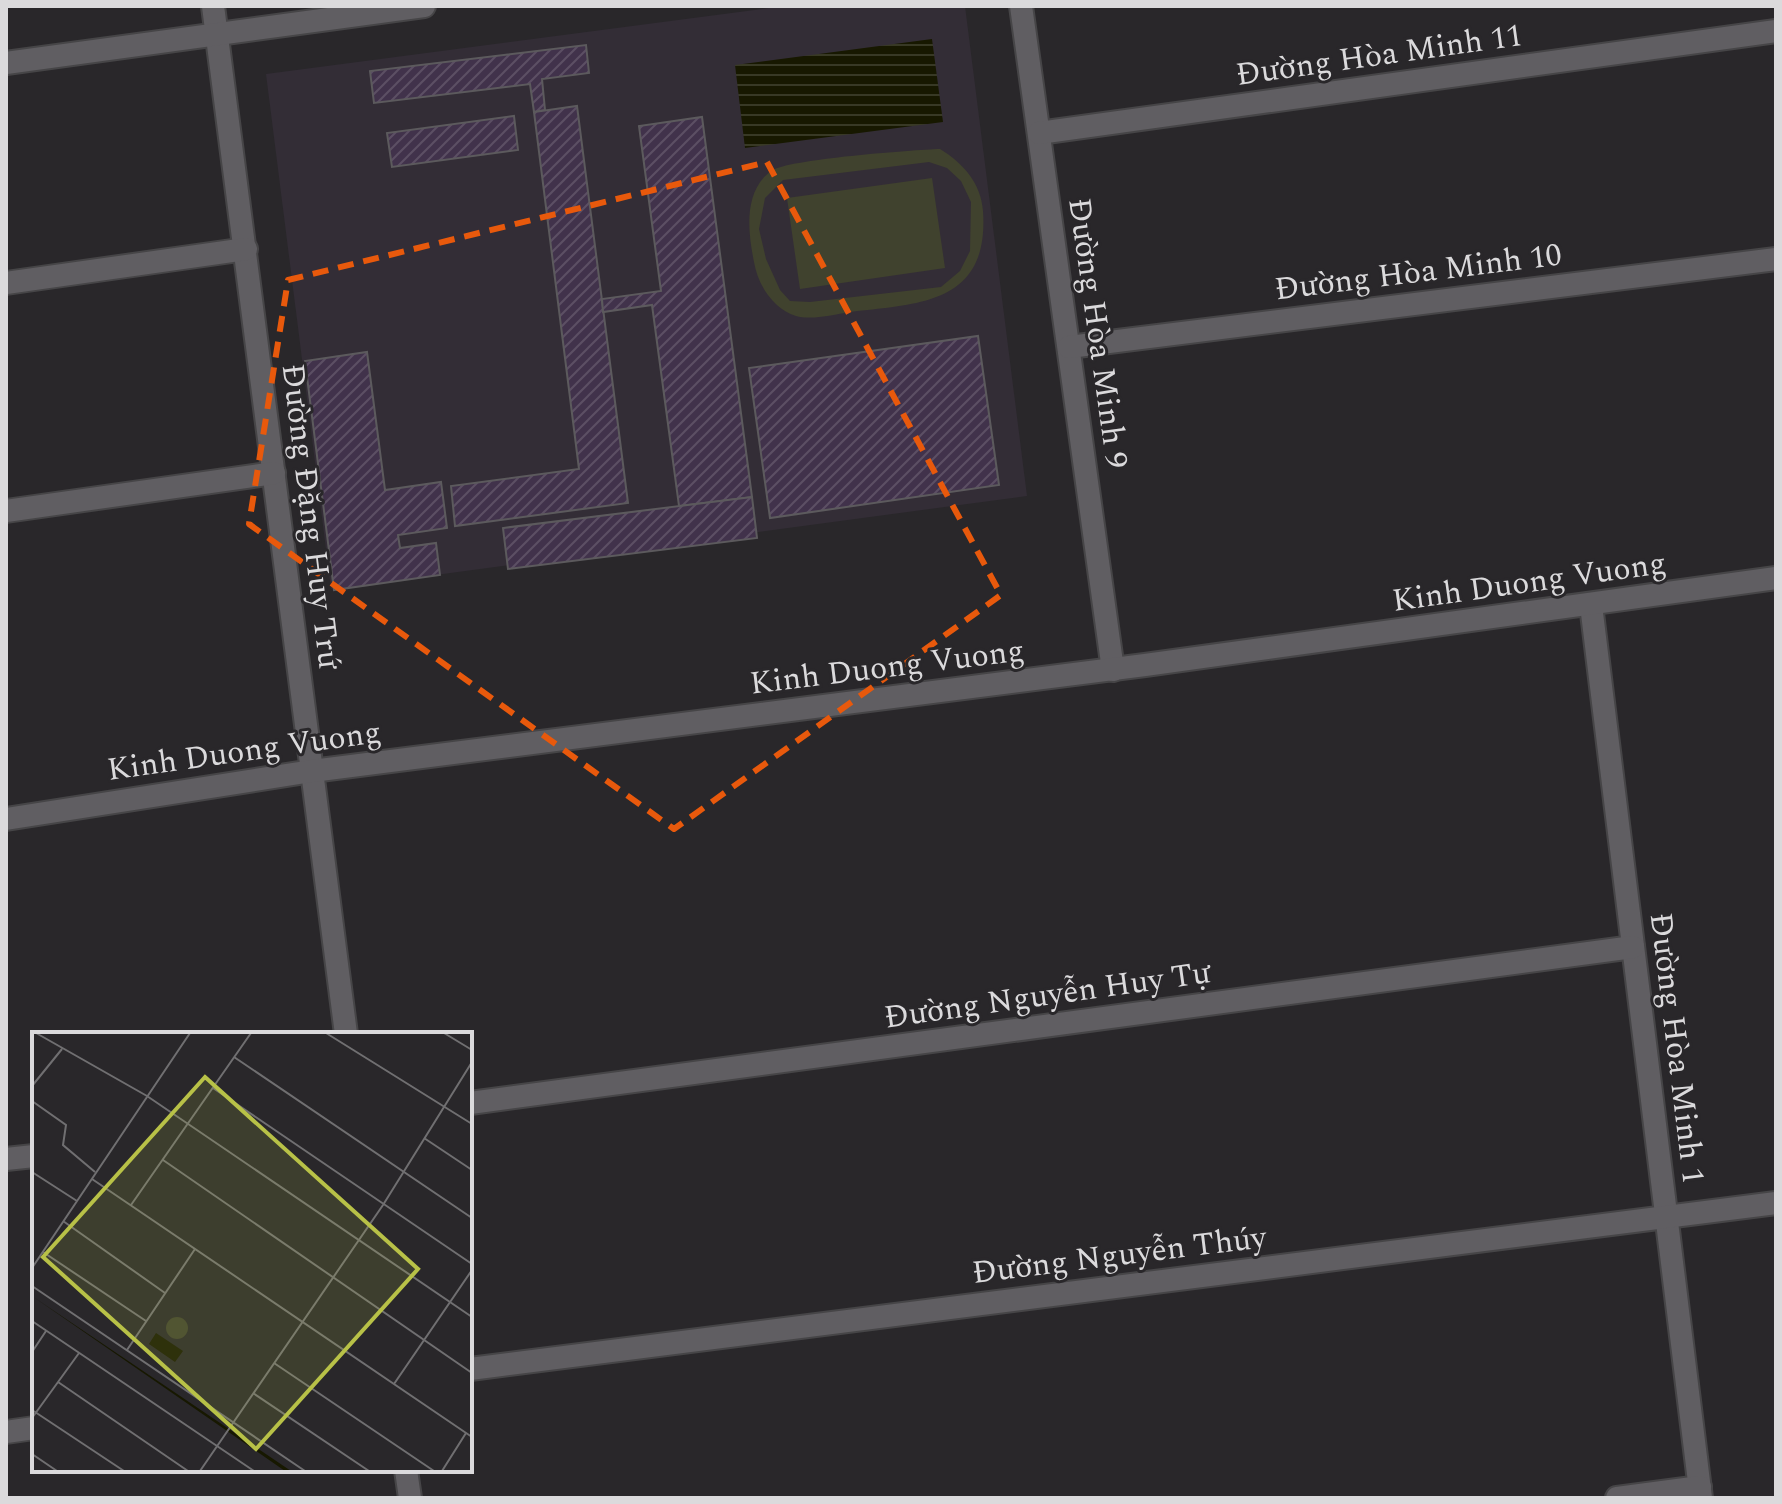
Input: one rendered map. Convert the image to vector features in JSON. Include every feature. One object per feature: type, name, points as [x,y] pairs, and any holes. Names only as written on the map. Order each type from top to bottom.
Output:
[{"type":"street","name":"Đường Đặng Huy Trứ","points":[[213,6],[346,1032]]},
{"type":"street","points":[[6,63],[424,6]]},
{"type":"street","name":"Đường Hòa Minh 9","points":[[1021,6],[1113,670]]},
{"type":"street","name":"Đường Hòa Minh 11","points":[[1039,133],[1776,31]]},
{"type":"street","points":[[6,283],[246,249]]},
{"type":"street","name":"Đường Hòa Minh 10","points":[[1069,347],[1776,259]]},
{"type":"street","points":[[6,511],[274,473]]},
{"type":"street","name":"Kinh Duong Vuong","points":[[6,819],[312,771],[1113,670],[1776,578]]},
{"type":"street","name":"Đường Hòa Minh 1","points":[[1591,605],[1701,1493]]},
{"type":"street","name":"Đường Nguyễn Huy Tự","points":[[472,1103],[1633,947]]},
{"type":"street","points":[[6,1159],[32,1156]]},
{"type":"street","name":"Đường Nguyễn Thúy","points":[[472,1369],[1776,1203]]},
{"type":"street","points":[[6,1432],[32,1428]]},
{"type":"street","points":[[406,1472],[410,1498]]},
{"type":"street","points":[[1617,1498],[1701,1493]]},
{"type":"highlighted area","points":[[767,162],[1001,595],[674,829],[249,524],[288,280]]},
{"type":"shaded area","points":[[784,6],[965,6],[1027,496],[331,589],[266,74]]},
{"type":"shaded area","points":[[932,39],[943,122],[745,148],[735,65]]},
{"type":"shaded area","points":[[940,149],[969,175],[982,201],[982,240],[976,263],[964,279],[948,291],[907,305],[818,317],[796,316],[774,302],[759,279],[749,226],[756,190],[771,171],[801,163],[852,156]],"holes":[[[929,162],[947,168],[961,181],[971,202],[970,251],[960,271],[941,287],[810,302],[790,301],[780,290],[766,259],[759,229],[765,198],[783,180]]]},
{"type":"shaded area","points":[[932,178],[945,268],[800,289],[787,198]]},
{"type":"building","points":[[586,45],[589,73],[542,79],[545,110],[534,112],[530,84],[374,103],[370,71]]},
{"type":"building","points":[[577,106],[628,503],[455,526],[451,486],[579,469],[534,112]]},
{"type":"building","points":[[514,116],[518,150],[392,167],[387,133]]},
{"type":"building","points":[[702,117],[752,497],[679,506],[652,305],[603,312],[602,299],[661,291],[639,126]]},
{"type":"building","points":[[978,336],[999,485],[770,518],[749,368]]},
{"type":"building","points":[[367,352],[385,490],[441,482],[447,528],[398,535],[400,548],[436,543],[440,575],[334,590],[305,361]]},
{"type":"building","points":[[752,497],[757,538],[508,569],[503,528]]}]
